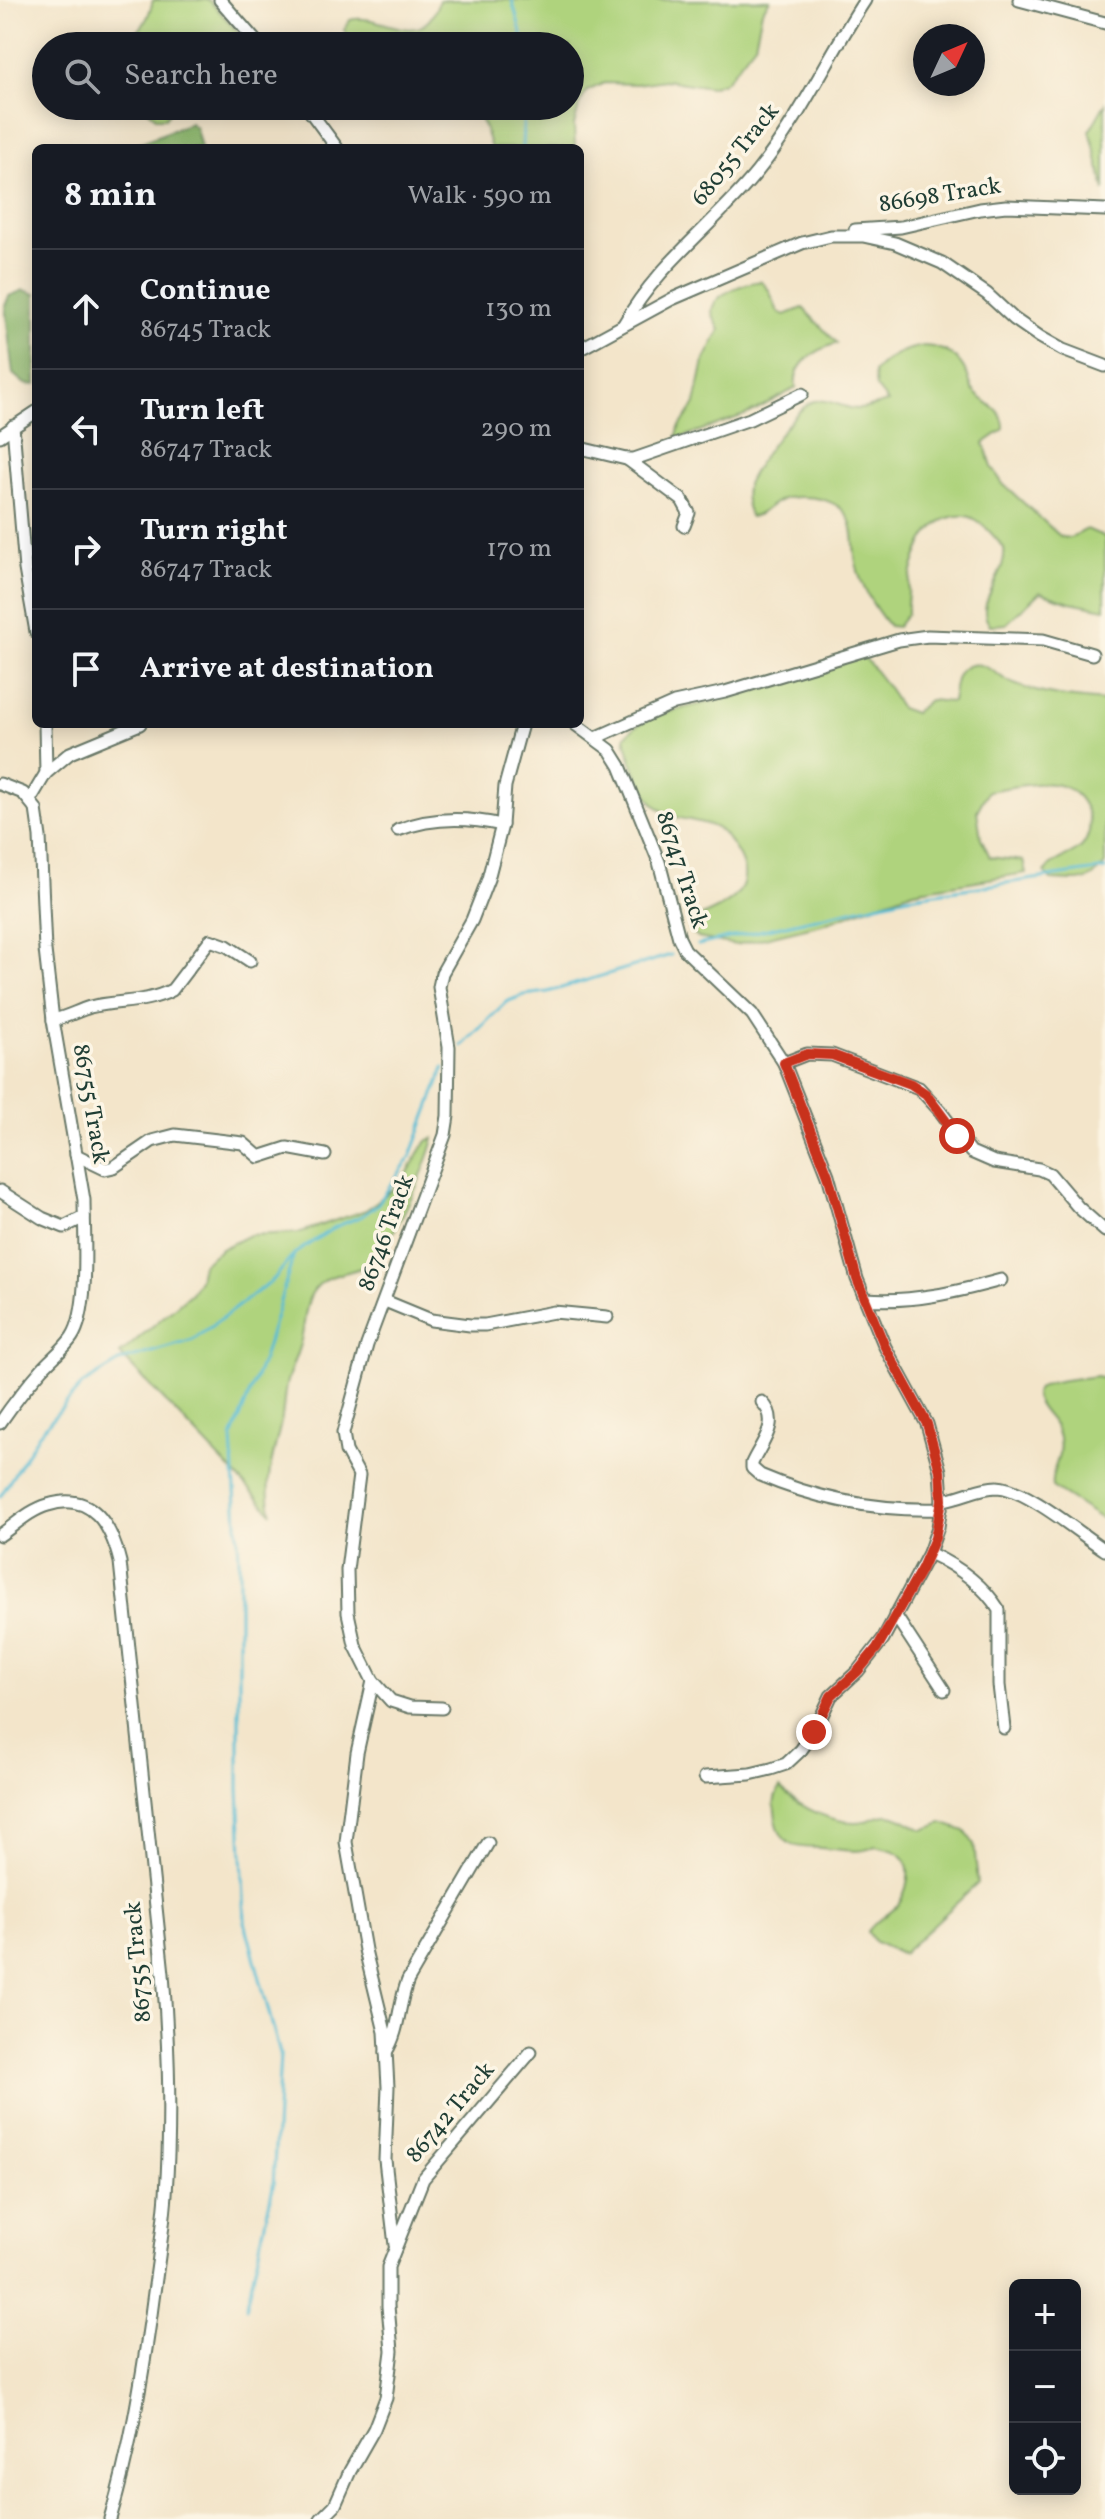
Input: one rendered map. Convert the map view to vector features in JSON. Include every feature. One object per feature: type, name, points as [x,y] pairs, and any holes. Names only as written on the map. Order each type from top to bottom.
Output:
[{"type":"street","points":[[220,0],[248,32]]},
{"type":"street","name":"68055 Track","points":[[624,325],[655,278],[730,201],[774,149],[865,0]]},
{"type":"street","points":[[1019,0],[1105,23]]},
{"type":"street","points":[[316,120],[334,144]]},
{"type":"street","name":"86698 Track","points":[[831,236],[860,229],[901,227],[1006,206],[1105,210]]},
{"type":"street","points":[[584,347],[703,284],[802,243],[831,236],[871,236],[942,263],[977,286],[1040,337],[1063,350],[1105,366]]},
{"type":"street","points":[[626,459],[654,453],[750,419],[802,394]]},
{"type":"street","points":[[0,436],[32,414]]},
{"type":"street","points":[[13,426],[25,569],[32,609]]},
{"type":"street","points":[[584,449],[626,459],[682,500],[689,513],[684,526]]},
{"type":"street","points":[[595,738],[674,703],[710,696],[899,640],[928,636],[1043,640],[1092,654]]},
{"type":"street","points":[[45,728],[46,773]]},
{"type":"street","points":[[0,784],[23,793],[30,800],[46,773],[70,753],[130,728]]},
{"type":"street","name":"86746 Track","points":[[442,1708],[399,1705],[381,1692],[355,1645],[348,1613],[349,1545],[359,1484],[356,1468],[346,1451],[343,1433],[363,1358],[440,1152],[448,1116],[449,1047],[439,987],[442,973],[479,905],[495,855],[502,825],[505,786],[521,728]]},
{"type":"street","name":"86747 Track","points":[[581,728],[610,750],[626,781],[659,862],[685,950],[752,1014],[784,1063],[828,1175],[857,1279],[885,1347],[927,1424],[940,1471],[942,1505],[929,1553],[869,1659],[831,1696],[814,1732],[793,1758],[771,1769],[750,1774],[705,1777]]},
{"type":"street","name":"86755 Track","points":[[0,1423],[23,1391],[64,1348],[79,1322],[83,1304],[84,1217],[53,1020],[45,950],[40,837],[36,809],[30,800]]},
{"type":"street","points":[[398,830],[413,824],[465,817],[502,825]]},
{"type":"street","points":[[53,1020],[87,1008],[138,1002],[164,995],[172,990],[210,940],[221,942],[250,961]]},
{"type":"street","points":[[784,1063],[816,1053],[846,1059],[919,1088],[971,1152],[994,1162],[1039,1169],[1050,1174],[1078,1207],[1105,1231]]},
{"type":"street","points":[[76,1155],[105,1169],[114,1167],[152,1141],[175,1135],[243,1143],[259,1157],[287,1148],[325,1155]]},
{"type":"street","points":[[0,1191],[42,1218],[64,1227],[84,1217]]},
{"type":"street","points":[[866,1299],[910,1299],[1001,1280]]},
{"type":"street","points":[[385,1301],[431,1320],[485,1325],[554,1312],[607,1317]]},
{"type":"street","points":[[762,1402],[772,1422],[754,1458],[752,1468],[760,1475],[827,1499],[886,1508],[942,1505],[981,1489],[1005,1488],[1032,1501],[1105,1550]]},
{"type":"street","name":"86755 Track","points":[[0,1535],[47,1505],[79,1503],[92,1509],[104,1522],[114,1538],[120,1562],[163,1974],[168,2077],[162,2242],[132,2434],[110,2519]]},
{"type":"street","points":[[929,1553],[962,1571],[999,1610],[999,1685],[1004,1728]]},
{"type":"street","points":[[895,1615],[944,1690]]},
{"type":"street","points":[[373,1681],[357,1753],[346,1842],[365,1950],[382,2018],[388,2119],[385,2160],[395,2245]]},
{"type":"street","points":[[386,2052],[394,2040],[401,1997],[408,1980],[488,1843]]},
{"type":"street","name":"86742 Track","points":[[321,2519],[335,2505],[374,2429],[386,2398],[392,2351],[388,2267],[423,2179],[531,2052]]},
{"type":"green space","points":[[153,0],[209,0],[238,32],[136,32],[147,18]]},
{"type":"green space","points":[[439,0],[770,0],[762,11],[755,44],[726,81],[710,87],[665,80],[636,84],[604,83],[587,91],[584,96],[584,32],[344,30],[350,20],[362,19],[412,29],[432,17]]},
{"type":"green space","points":[[1105,104],[1105,191],[1090,130]]},
{"type":"green space","points":[[480,120],[575,120],[575,144],[490,144]]},
{"type":"green space","points":[[190,123],[196,128],[200,144],[137,144]]},
{"type":"green space","points":[[761,281],[769,290],[778,312],[785,315],[803,308],[837,343],[814,353],[802,364],[796,388],[750,413],[680,438],[677,436],[679,428],[695,404],[704,361],[720,330],[712,313],[714,304],[732,290]]},
{"type":"green space","points":[[24,290],[32,293],[32,385],[25,384],[13,374],[5,306],[9,296]]},
{"type":"green space","points":[[924,346],[954,356],[966,372],[973,390],[1001,416],[1004,429],[984,443],[992,467],[1003,484],[1061,537],[1070,538],[1087,529],[1105,537],[1105,609],[1040,592],[1006,624],[990,625],[985,608],[1001,569],[1004,548],[982,524],[972,518],[950,517],[927,536],[913,567],[907,614],[897,627],[889,626],[862,583],[851,524],[841,509],[825,500],[787,498],[750,517],[746,487],[766,453],[798,413],[815,401],[858,409],[888,402],[876,387],[874,372],[896,354]]},
{"type":"green space","points":[[865,658],[900,708],[914,713],[929,700],[952,702],[958,674],[971,665],[984,666],[1014,684],[1036,691],[1105,701],[1105,864],[1093,876],[1081,881],[1051,880],[1045,873],[1054,863],[1082,846],[1089,831],[1089,818],[1084,805],[1066,787],[1041,783],[988,791],[977,811],[981,838],[990,857],[1023,861],[1026,873],[914,891],[822,924],[736,945],[698,938],[690,930],[694,919],[736,896],[742,887],[743,865],[719,830],[669,814],[654,804],[636,772],[625,737],[647,720],[663,714],[745,694]]},
{"type":"green space","points":[[434,1138],[407,1207],[375,1258],[365,1266],[323,1281],[309,1298],[300,1345],[286,1385],[271,1465],[268,1488],[272,1513],[120,1354],[191,1293],[199,1280],[202,1264],[221,1249],[249,1235],[298,1233],[366,1210],[403,1181],[423,1146]]},
{"type":"green space","points":[[1096,1376],[1105,1378],[1105,1521],[1052,1487],[1059,1438],[1035,1394],[1046,1384]]},
{"type":"green space","points":[[780,1788],[808,1809],[842,1821],[865,1821],[889,1815],[923,1830],[942,1823],[965,1831],[974,1844],[978,1883],[902,1954],[875,1942],[868,1932],[896,1907],[906,1888],[908,1873],[905,1859],[894,1851],[875,1846],[848,1851],[801,1847],[787,1842],[778,1826],[775,1812],[775,1800]]},
{"type":"waterway","points":[[512,0],[521,32]]},
{"type":"waterway","points":[[522,144],[523,120]]},
{"type":"waterway","points":[[698,945],[908,897],[1105,869]]},
{"type":"waterway","points":[[462,1046],[506,1002],[671,955]]},
{"type":"waterway","points":[[0,1497],[39,1434],[83,1384],[121,1361],[193,1340],[274,1279],[294,1254],[335,1227],[362,1216],[377,1205],[411,1156],[444,1068]]},
{"type":"waterway","points":[[246,2308],[273,2187],[280,2054],[245,1922],[239,1789],[239,1557],[232,1438],[263,1359],[294,1254]]},
{"type":"route","points":[[814,1732],[831,1696],[877,1648],[922,1568],[935,1538],[942,1500],[940,1471],[927,1424],[885,1347],[857,1279],[828,1175],[784,1063],[807,1054],[832,1055],[911,1084],[926,1094],[957,1136]]}]
